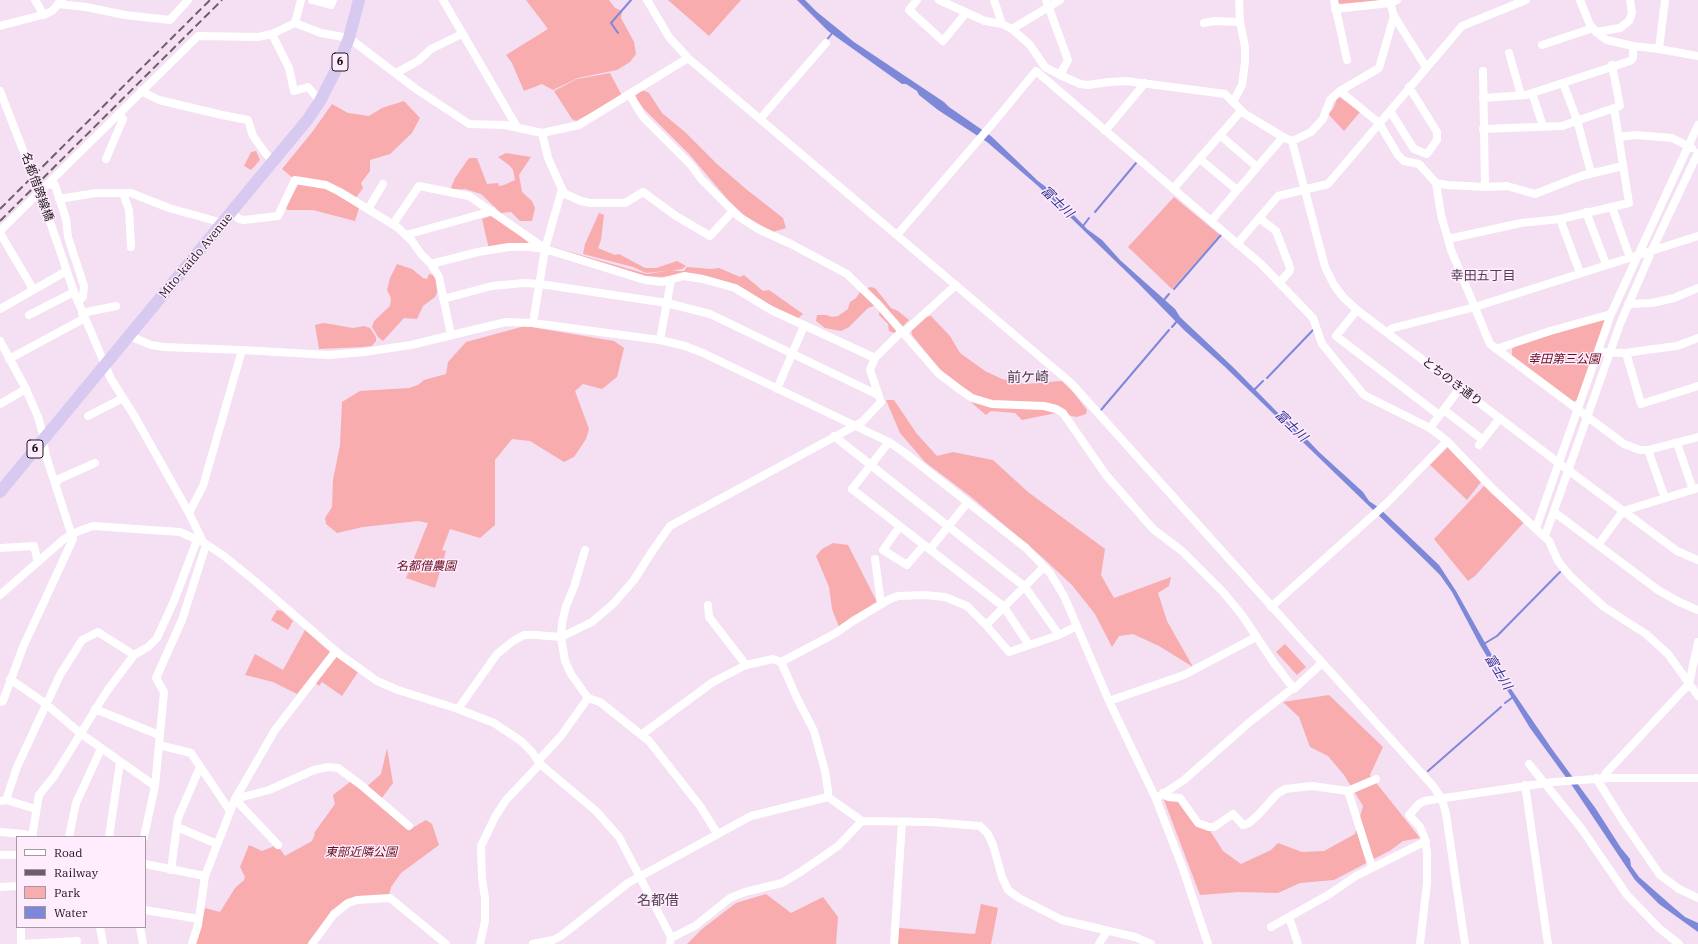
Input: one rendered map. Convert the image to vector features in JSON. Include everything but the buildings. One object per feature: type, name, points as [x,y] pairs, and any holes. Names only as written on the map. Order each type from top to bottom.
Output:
[{"type":"highway","name":"Mito-kaido Avenue","points":[[0,492],[232,213],[308,119],[320,101],[338,66],[350,38],[358,0]]},
{"type":"street","points":[[35,0],[41,7],[44,15]]},
{"type":"street","points":[[0,26],[44,15],[52,11],[60,2],[125,15],[170,20],[188,0]]},
{"type":"street","points":[[34,289],[0,232],[198,36],[258,37],[272,34],[295,22],[301,0]]},
{"type":"street","points":[[312,0],[331,5],[333,0]]},
{"type":"street","points":[[443,0],[517,127]]},
{"type":"street","points":[[647,0],[669,37],[688,58],[1071,383],[1433,786],[1442,799],[1449,829],[1466,944]]},
{"type":"street","points":[[917,0],[909,10],[942,41],[966,13]]},
{"type":"street","points":[[939,0],[966,13],[986,21],[1002,24],[1012,30],[1030,46],[1042,63],[1060,75],[1088,85],[1114,81],[1145,83],[1225,94],[1241,111],[1283,138],[1292,141],[1311,132],[1323,118],[1330,100],[1340,91],[1379,68],[1394,16],[1394,2],[1335,9]]},
{"type":"street","points":[[994,0],[1002,24]]},
{"type":"street","points":[[1012,30],[1047,4],[1060,0]]},
{"type":"street","points":[[1234,102],[1242,85],[1245,62],[1245,47],[1240,22],[1239,0]]},
{"type":"street","points":[[1334,0],[1347,60]]},
{"type":"street","points":[[1237,244],[1278,196],[1328,184],[1462,26],[1526,0]]},
{"type":"street","points":[[1580,0],[1590,25],[1607,40],[1633,46],[1698,56]]},
{"type":"street","points":[[1542,45],[1594,30],[1620,28],[1629,21],[1632,13],[1630,0]]},
{"type":"street","points":[[1659,49],[1665,0]]},
{"type":"street","points":[[1047,4],[1068,60],[1060,75]]},
{"type":"street","points":[[1394,16],[1426,67]]},
{"type":"street","points":[[1204,23],[1214,21],[1240,22]]},
{"type":"street","points":[[295,22],[321,33],[350,38],[416,88],[469,124],[505,125],[542,133],[579,125],[688,58]]},
{"type":"street","points":[[272,34],[289,68],[294,91],[308,87],[320,101]]},
{"type":"street","points":[[396,73],[418,61],[431,49],[462,34]]},
{"type":"street","points":[[760,119],[826,43]]},
{"type":"street","points":[[1483,98],[1532,93],[1630,60],[1632,58],[1633,46]]},
{"type":"street","points":[[1509,53],[1521,94]]},
{"type":"street","points":[[897,235],[994,122],[1042,63]]},
{"type":"street","points":[[1483,129],[1562,126],[1620,106],[1612,65]]},
{"type":"street","points":[[1036,71],[1280,282],[1313,318],[1322,344],[1364,395],[1430,428],[1448,441],[1493,489],[1545,536],[1549,541],[1558,561],[1570,576],[1604,607],[1646,634],[1668,654],[1698,696]]},
{"type":"street","points":[[1483,71],[1485,187]]},
{"type":"street","points":[[1105,131],[1145,83]]},
{"type":"street","points":[[1563,83],[1576,120],[1591,173]]},
{"type":"street","points":[[1390,111],[1414,149],[1427,154],[1437,140],[1437,132],[1409,87]]},
{"type":"street","points":[[141,91],[159,100],[248,120],[253,136],[274,162]]},
{"type":"street","points":[[1340,91],[1379,123],[1398,156],[1404,162],[1419,164],[1436,183],[1441,215],[1454,258],[1490,344],[1624,444],[1640,450],[1648,450],[1698,436]]},
{"type":"street","name":"名都借跨線橋","points":[[1,93],[41,196],[72,287]]},
{"type":"street","points":[[1532,93],[1543,126]]},
{"type":"street","points":[[629,94],[642,117],[680,154],[701,179],[743,220],[758,229],[785,240],[847,274],[871,296],[938,373],[972,398],[1003,406],[1044,406],[1056,409],[1063,413],[1106,475],[1153,529],[1185,554],[1223,592],[1242,615],[1293,688]]},
{"type":"street","points":[[1448,240],[1521,223],[1560,218],[1629,203],[1614,108]]},
{"type":"street","points":[[1173,188],[1221,136],[1241,111]]},
{"type":"street","points":[[106,158],[123,119],[119,114]]},
{"type":"street","points":[[1536,528],[1560,464],[1611,314],[1634,257],[1698,125]]},
{"type":"street","points":[[542,133],[548,158],[562,189],[566,194],[581,201],[596,204],[624,203],[643,192],[676,216],[710,236],[733,211]]},
{"type":"street","points":[[1545,536],[1628,304],[1698,153],[1672,138],[1635,135],[1619,137]]},
{"type":"street","points":[[1221,136],[1257,167]]},
{"type":"street","points":[[1211,221],[1283,138]]},
{"type":"street","name":"とちのき通り","points":[[1292,141],[1325,268],[1334,285],[1356,310],[1677,551],[1697,558]]},
{"type":"street","points":[[1200,159],[1237,190]]},
{"type":"street","points":[[1436,183],[1485,187],[1507,186],[1535,194],[1591,173],[1623,166]]},
{"type":"street","points":[[232,213],[244,220],[278,216],[296,180],[326,185],[393,224],[406,235],[431,264],[439,278],[451,335]]},
{"type":"street","points":[[368,209],[383,184]]},
{"type":"street","points":[[42,189],[55,185],[66,219],[68,237],[84,286],[83,297],[78,302]]},
{"type":"street","points":[[393,224],[419,186],[469,196],[546,249]]},
{"type":"street","points":[[28,315],[72,287],[74,280],[42,189]]},
{"type":"street","points":[[42,189],[66,283],[72,287],[111,379],[189,513],[202,542],[182,620],[156,678],[164,692],[155,786],[144,836]]},
{"type":"street","points":[[533,323],[546,249],[562,189]]},
{"type":"street","points":[[59,199],[96,193],[131,193],[169,208],[223,223]]},
{"type":"street","points":[[123,193],[129,210],[131,246]]},
{"type":"street","points":[[1612,207],[1634,257]]},
{"type":"street","points":[[406,235],[492,211]]},
{"type":"street","points":[[1586,212],[1606,264]]},
{"type":"street","points":[[1259,218],[1276,231],[1289,265],[1289,272],[1280,282]]},
{"type":"street","points":[[1560,218],[1580,273]]},
{"type":"street","points":[[1387,332],[1393,328],[1475,307],[1606,264],[1634,257],[1698,236]]},
{"type":"street","points":[[431,264],[478,252],[509,247],[529,247],[546,249],[645,280],[662,282],[684,276],[703,279],[735,288],[771,310],[875,358]]},
{"type":"street","points":[[0,309],[63,273]]},
{"type":"street","points":[[660,340],[671,280]]},
{"type":"street","points":[[443,299],[492,286],[506,284],[540,284],[667,304],[710,314],[878,395]]},
{"type":"street","points":[[458,709],[497,654],[513,641],[524,635],[561,637],[592,622],[614,603],[634,580],[670,526],[862,422],[880,405],[881,402],[870,370],[875,358],[902,332],[956,285]]},
{"type":"street","points":[[1628,304],[1652,303],[1674,298],[1698,288]]},
{"type":"street","points":[[9,359],[84,315],[116,306]]},
{"type":"street","points":[[1356,310],[1336,336],[1481,442],[1500,418]]},
{"type":"street","points":[[1496,349],[1550,331],[1611,314]]},
{"type":"street","points":[[130,336],[151,345],[164,347],[315,355],[347,354],[411,345],[506,322],[533,323],[660,340],[686,346],[889,442],[906,453],[1026,548],[1050,573],[1064,596],[1109,701],[1156,799],[1182,866],[1208,944]]},
{"type":"street","points":[[777,389],[804,326]]},
{"type":"street","points":[[1598,352],[1626,353],[1677,346],[1698,338]]},
{"type":"street","points":[[0,341],[26,389],[38,417],[46,456],[73,539],[23,647],[1,701],[0,710]]},
{"type":"street","points":[[189,513],[203,486],[242,350]]},
{"type":"street","points":[[1626,353],[1641,404],[1698,386]]},
{"type":"street","points":[[1430,428],[1460,388]]},
{"type":"street","points":[[0,404],[26,389]]},
{"type":"street","points":[[88,416],[123,398]]},
{"type":"street","points":[[834,436],[1025,587],[1058,635]]},
{"type":"street","points":[[1271,607],[1388,502],[1448,441]]},
{"type":"street","points":[[889,442],[852,489],[1004,607],[1029,645]]},
{"type":"street","points":[[1598,545],[1623,511],[1696,489],[1677,443]]},
{"type":"street","points":[[1648,450],[1665,498]]},
{"type":"street","points":[[56,483],[60,479],[95,463]]},
{"type":"street","points":[[900,526],[884,550],[907,565],[948,526],[968,502]]},
{"type":"street","points":[[1554,512],[1658,590],[1679,602],[1698,610]]},
{"type":"street","points":[[0,596],[72,534],[93,526],[180,532],[202,542],[224,556],[336,651],[378,681],[398,690],[458,709],[494,723],[521,741],[539,763],[607,822],[619,837],[671,941],[695,926],[730,898],[746,892],[782,883],[796,875],[838,846],[862,821]]},
{"type":"street","points":[[32,836],[39,795],[55,774],[95,709],[134,655],[148,647],[157,638],[202,542]]},
{"type":"street","points":[[0,548],[34,546],[38,562]]},
{"type":"street","points":[[585,550],[564,614],[561,637],[565,661],[571,674],[588,698],[600,702],[649,741],[700,806],[717,833]]},
{"type":"street","points":[[875,559],[881,604]]},
{"type":"street","points":[[986,625],[1044,567]]},
{"type":"street","points":[[641,735],[713,682],[746,665],[773,660],[781,662],[836,633],[881,604],[898,596],[924,595],[945,597],[967,606],[986,625],[1009,652],[1058,635],[1077,626]]},
{"type":"street","points":[[708,604],[709,617],[746,665]]},
{"type":"street","points":[[36,809],[3,800],[60,675],[82,640],[98,632],[134,655]]},
{"type":"street","points":[[1109,701],[1184,675],[1256,637]]},
{"type":"street","points":[[1595,778],[1606,773],[1689,684],[1698,642]]},
{"type":"street","points":[[192,944],[199,919],[205,876],[234,799],[275,730],[336,651]]},
{"type":"street","points":[[781,662],[814,731],[825,771],[828,797]]},
{"type":"street","points":[[1156,799],[1184,780],[1250,721],[1295,688],[1322,663]]},
{"type":"street","points":[[10,679],[46,704],[80,733],[155,786]]},
{"type":"street","points":[[480,944],[485,921],[485,898],[482,878],[481,846],[495,817],[506,800],[561,736],[588,698]]},
{"type":"street","points":[[95,709],[159,735]]},
{"type":"street","points":[[159,745],[191,753],[230,811]]},
{"type":"street","points":[[69,836],[76,803],[101,748]]},
{"type":"street","points":[[108,836],[120,762]]},
{"type":"street","points":[[1529,764],[1585,834],[1627,895],[1659,928],[1679,944]]},
{"type":"street","points":[[171,870],[178,818],[200,767]]},
{"type":"street","points":[[234,799],[260,793],[314,770],[328,767],[338,768],[361,785],[409,826]]},
{"type":"street","points":[[1595,778],[1660,875],[1679,890],[1698,898]]},
{"type":"street","points":[[1420,944],[1427,883],[1427,852],[1426,841],[1420,827],[1409,815],[1419,804],[1424,801],[1525,785],[1595,778],[1698,778]]},
{"type":"street","points":[[1163,793],[1168,797],[1180,798],[1198,823],[1209,827],[1214,827],[1233,814],[1244,825],[1249,823],[1277,794],[1285,789],[1312,786],[1348,791],[1376,779]]},
{"type":"street","points":[[1525,785],[1548,944]]},
{"type":"street","points":[[1348,791],[1372,867]]},
{"type":"street","points":[[533,944],[548,941],[560,936],[639,876],[750,816],[828,797],[862,821],[967,824],[980,826],[988,834],[993,845],[1002,877],[1008,890],[1019,898],[1062,920],[1135,937],[1151,944]]},
{"type":"street","points":[[234,799],[278,845]]},
{"type":"street","points":[[894,944],[902,822]]},
{"type":"street","points":[[177,826],[217,844]]},
{"type":"street","points":[[0,832],[24,834],[29,836]]},
{"type":"street","points":[[1271,927],[1372,867],[1426,841]]},
{"type":"street","points":[[0,855],[16,855]]},
{"type":"street","points":[[146,864],[205,876]]},
{"type":"street","points":[[0,887],[16,886]]},
{"type":"street","points":[[312,944],[334,914],[348,903],[390,898],[446,944]]},
{"type":"street","points":[[146,910],[199,919]]},
{"type":"street","points":[[1290,917],[1298,944]]},
{"type":"street","points":[[21,928],[21,944],[77,941]]},
{"type":"street","points":[[100,928],[103,944]]},
{"type":"street","points":[[140,928],[142,944]]},
{"type":"street","points":[[1099,944],[1107,931]]},
{"type":"green space","points":[[526,0],[609,0],[615,8],[622,11],[621,18],[634,42],[636,54],[630,62],[617,70],[578,78],[553,90],[542,84],[524,91],[512,63],[506,55],[548,29]]},
{"type":"green space","points":[[668,0],[741,0],[709,36]]},
{"type":"green space","points":[[1336,0],[1388,0],[1337,4]]},
{"type":"green space","points":[[610,73],[622,96],[576,121],[572,119],[554,91],[577,79]]},
{"type":"green space","points":[[640,89],[649,93],[662,113],[685,132],[717,164],[783,218],[786,228],[773,232],[745,216],[728,200],[689,154],[644,109],[635,93]]},
{"type":"green space","points":[[1338,96],[1360,112],[1344,131],[1328,114],[1333,109]]},
{"type":"green space","points":[[404,101],[420,118],[412,133],[390,154],[370,160],[370,171],[361,183],[363,188],[355,199],[359,208],[355,221],[313,210],[288,210],[285,208],[299,183],[282,169],[313,131],[332,104],[348,113],[369,116],[382,108]]},
{"type":"green space","points":[[256,151],[260,160],[251,170],[244,166],[251,152]]},
{"type":"green space","points":[[506,153],[531,157],[519,175],[522,192],[532,201],[535,208],[532,221],[520,221],[511,212],[501,213],[481,194],[465,189],[450,190],[455,178],[469,158],[477,158],[487,184],[498,183],[499,186],[515,180],[513,170],[498,157]]},
{"type":"green space","points":[[1174,197],[1220,235],[1172,289],[1128,247]]},
{"type":"green space","points":[[599,213],[604,215],[601,240],[598,248],[615,255],[619,254],[645,268],[656,268],[677,261],[686,266],[682,269],[672,271],[684,271],[687,267],[711,269],[719,268],[740,277],[744,275],[763,291],[769,290],[803,314],[797,319],[774,308],[732,284],[714,278],[690,273],[662,277],[646,276],[549,246],[647,274],[666,271],[646,273],[633,267],[583,254],[585,244]]},
{"type":"green space","points":[[494,215],[528,242],[527,244],[489,249],[482,219]]},
{"type":"green space","points":[[397,264],[412,269],[423,278],[427,279],[429,274],[433,275],[436,279],[437,293],[435,297],[423,306],[417,319],[404,318],[383,341],[378,337],[372,327],[374,321],[390,306],[391,298],[387,290],[390,278]]},
{"type":"green space","points":[[870,287],[875,288],[891,308],[898,311],[909,320],[899,330],[894,333],[889,331],[888,324],[879,315],[880,308],[876,305],[868,308],[849,327],[841,331],[825,328],[816,321],[817,315],[832,317],[838,316],[848,309],[850,302],[856,298],[860,292]]},
{"type":"green space","points":[[931,316],[950,336],[960,353],[985,371],[1002,379],[1024,384],[1062,381],[1087,410],[1086,414],[1077,417],[1056,413],[1022,420],[1015,413],[991,411],[986,415],[973,404],[938,367],[912,335],[911,329],[925,317]]},
{"type":"green space","name":"幸田第三公園","points":[[1602,319],[1605,321],[1578,399],[1575,401],[1571,402],[1512,356],[1512,349],[1515,346]]},
{"type":"green space","points":[[324,323],[353,328],[364,326],[370,328],[376,337],[376,341],[372,346],[319,349],[315,325]]},
{"type":"green space","name":"名都借農園","points":[[525,326],[614,341],[624,348],[617,377],[602,389],[583,384],[575,391],[589,429],[586,439],[574,457],[564,462],[530,441],[512,439],[495,460],[495,525],[480,538],[450,529],[442,550],[446,551],[435,588],[406,578],[428,523],[418,521],[363,527],[337,533],[326,524],[325,518],[332,507],[333,480],[340,445],[342,402],[360,391],[409,388],[418,385],[424,380],[446,374],[448,362],[466,342]]},
{"type":"green space","points":[[886,400],[894,400],[917,434],[937,456],[953,452],[993,460],[1028,492],[1105,549],[1101,575],[1114,598],[1171,577],[1169,586],[1158,593],[1167,621],[1193,667],[1159,646],[1133,634],[1119,636],[1112,647],[1095,614],[1072,585],[1042,557],[970,496],[925,462],[900,433]]},
{"type":"green space","points":[[1449,446],[1481,482],[1467,500],[1430,465]]},
{"type":"green space","points":[[1484,486],[1525,521],[1475,576],[1468,581],[1434,539]]},
{"type":"green space","points":[[833,543],[848,545],[877,602],[839,627],[832,609],[829,587],[816,556],[822,549]]},
{"type":"green space","points":[[277,610],[282,611],[293,621],[288,630],[271,620]]},
{"type":"green space","points":[[305,630],[330,652],[297,694],[273,682],[245,675],[255,654],[283,670]]},
{"type":"green space","points":[[1285,644],[1306,667],[1297,675],[1276,652]]},
{"type":"green space","points":[[335,656],[358,672],[342,696],[322,682],[319,686],[315,682]]},
{"type":"green space","points":[[1329,695],[1383,747],[1370,775],[1420,838],[1403,841],[1391,850],[1334,880],[1300,883],[1278,893],[1239,892],[1200,895],[1164,800],[1183,800],[1209,829],[1223,851],[1241,864],[1271,850],[1278,843],[1302,852],[1324,851],[1355,834],[1363,806],[1344,775],[1328,756],[1310,747],[1299,717],[1283,702]]},
{"type":"green space","name":"東部近隣公園","points":[[387,748],[393,783],[378,803],[409,830],[426,820],[432,824],[439,845],[401,873],[391,887],[389,895],[343,903],[308,944],[194,944],[200,931],[205,908],[220,912],[235,888],[244,880],[245,877],[240,867],[249,845],[262,851],[277,845],[285,856],[312,841],[315,834],[314,833],[335,804],[333,795],[350,782],[364,789],[381,774]]},
{"type":"green space","points":[[766,894],[791,913],[823,897],[838,917],[836,944],[687,944],[702,929],[736,903]]},
{"type":"green space","points":[[981,904],[998,908],[991,944],[898,944],[899,928],[975,934]]},
{"type":"water","name":"富士川","points":[[797,0],[805,0],[817,12],[854,42],[944,102],[991,136],[1038,181],[1050,190],[1087,229],[1102,240],[1120,260],[1175,309],[1180,317],[1235,369],[1282,417],[1299,431],[1319,452],[1363,492],[1369,501],[1378,507],[1439,565],[1456,591],[1493,657],[1494,664],[1630,859],[1631,866],[1639,877],[1672,906],[1685,917],[1698,923],[1698,932],[1659,904],[1635,880],[1573,787],[1530,728],[1480,645],[1452,592],[1440,575],[1224,366],[1184,330],[1038,186],[987,142],[938,110],[919,95],[917,91],[906,84],[902,84],[828,31]]},
{"type":"waterway","points":[[618,33],[611,23],[631,0]]},
{"type":"waterway","points":[[826,41],[833,32]]},
{"type":"waterway","points":[[1095,212],[1136,163]]},
{"type":"waterway","points":[[1083,226],[1089,218]]},
{"type":"waterway","points":[[1174,289],[1221,235]]},
{"type":"waterway","points":[[1163,301],[1169,294]]},
{"type":"waterway","points":[[1172,327],[1178,320]]},
{"type":"waterway","points":[[1101,410],[1169,330]]},
{"type":"waterway","points":[[1267,378],[1313,330]]},
{"type":"waterway","points":[[1253,391],[1263,381]]},
{"type":"waterway","points":[[1482,645],[1497,636],[1560,572]]},
{"type":"waterway","points":[[1505,703],[1513,697]]},
{"type":"waterway","points":[[1428,771],[1501,707]]},
{"type":"railway","points":[[0,209],[210,0]]},
{"type":"railway","points":[[0,221],[222,0]]},
{"type":"district","name":"幸田五丁目","points":[[1483,276]]},
{"type":"district","name":"前ケ崎","points":[[1028,378]]},
{"type":"district","name":"名都借","points":[[658,901]]}]
